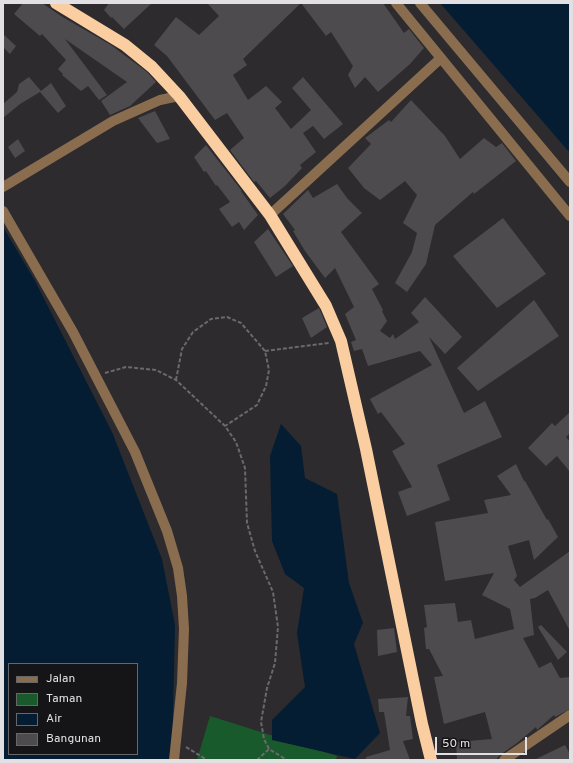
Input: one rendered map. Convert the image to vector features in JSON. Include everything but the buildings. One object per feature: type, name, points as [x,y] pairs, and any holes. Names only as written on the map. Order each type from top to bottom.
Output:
[{"type":"highway","points":[[56,3],[125,45],[152,67],[179,96],[270,215],[326,306],[341,341],[366,449],[420,716],[431,760]]},
{"type":"street","points":[[396,3],[570,216]]},
{"type":"street","points":[[420,3],[570,182]]},
{"type":"street","points":[[270,215],[441,58]]},
{"type":"street","points":[[3,187],[113,121],[160,100],[179,96]]},
{"type":"street","points":[[3,211],[73,332],[135,452],[167,531],[178,568],[182,596],[184,629],[182,683],[174,760]]},
{"type":"street","points":[[504,760],[570,715]]},
{"type":"path","points":[[176,380],[182,349],[193,332],[211,319],[227,317],[241,323],[265,351],[269,370],[266,386],[257,404],[225,426]]},
{"type":"path","points":[[265,351],[341,341]]},
{"type":"path","points":[[95,375],[126,367],[156,370],[176,380],[225,426],[236,442],[245,468],[248,523],[255,551],[273,592],[278,627],[275,663],[267,688],[261,722],[264,739],[269,749],[287,760]]},
{"type":"path","points":[[176,742],[207,760]]},
{"type":"path","points":[[257,760],[269,749]]},
{"type":"green space","points":[[210,716],[337,756],[336,760],[197,760]]},
{"type":"water","points":[[440,3],[570,3],[570,153]]},
{"type":"water","points":[[3,227],[34,279],[112,432],[162,559],[175,625],[172,760],[3,760]]},
{"type":"water","points":[[281,424],[301,446],[305,478],[337,494],[349,583],[363,623],[354,644],[380,733],[355,759],[272,740],[272,720],[305,687],[297,633],[304,588],[285,574],[272,541],[270,456]]}]
